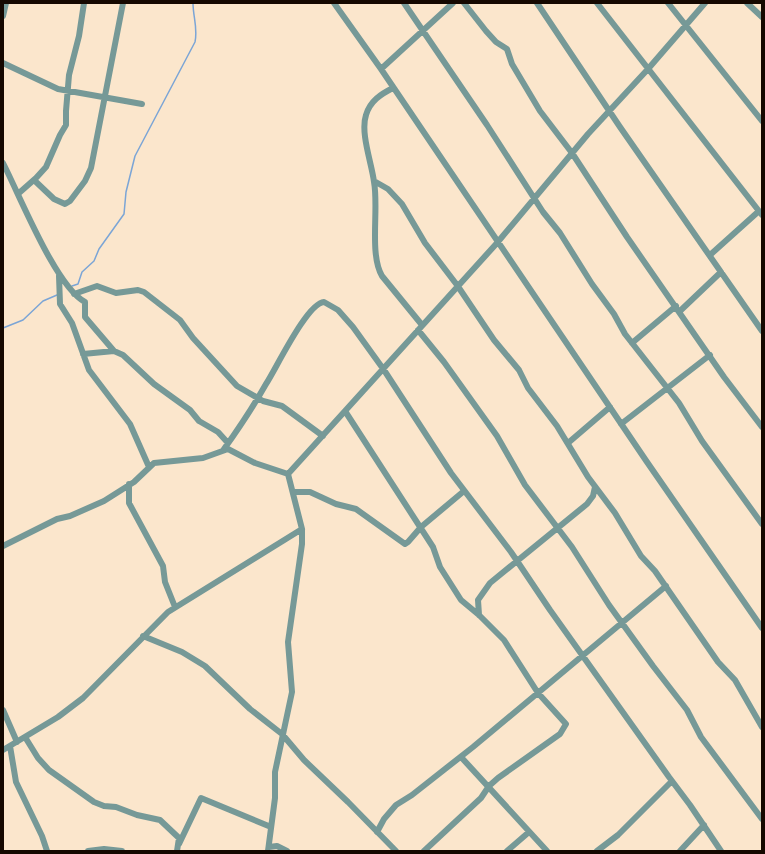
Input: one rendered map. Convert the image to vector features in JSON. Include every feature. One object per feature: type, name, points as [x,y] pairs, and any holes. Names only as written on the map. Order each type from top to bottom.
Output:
[{"type":"street","points":[[3,16],[6,3]]},
{"type":"street","points":[[19,193],[46,167],[60,135],[66,128],[69,75],[79,36],[84,3]]},
{"type":"street","points":[[34,180],[59,202],[65,204],[70,201],[90,172],[104,97],[115,51],[123,3]]},
{"type":"street","points":[[334,3],[381,69],[620,424],[762,628]]},
{"type":"street","points":[[404,3],[543,212],[560,233],[632,344],[685,411],[707,448],[762,524]]},
{"type":"street","points":[[381,69],[453,3]]},
{"type":"street","points":[[464,3],[490,35],[507,48],[512,64],[540,111],[572,153],[623,231],[762,427]]},
{"type":"street","points":[[537,3],[609,111],[762,330]]},
{"type":"street","points":[[597,3],[761,213],[710,255]]},
{"type":"street","points":[[668,3],[762,121]]},
{"type":"street","points":[[288,474],[384,370],[457,285],[497,243],[572,153],[648,70],[705,3]]},
{"type":"street","points":[[747,3],[762,17]]},
{"type":"street","points":[[3,63],[53,87],[68,92],[142,104]]},
{"type":"street","points":[[393,88],[377,96],[365,116],[368,159],[374,181],[375,238],[379,270],[422,325]]},
{"type":"street","points":[[3,163],[59,276],[77,298],[85,302],[85,316],[114,351],[123,355],[154,384],[190,410],[199,420],[218,432],[228,444]]},
{"type":"street","points":[[374,181],[388,189],[399,201],[426,243],[457,285],[485,327],[519,370],[528,388],[568,443],[588,477],[615,513],[642,556],[666,586],[679,608],[718,662],[735,680],[762,727]]},
{"type":"street","points":[[632,344],[721,272]]},
{"type":"street","points":[[59,276],[60,304],[72,323],[88,370],[130,424],[149,467]]},
{"type":"street","points":[[74,294],[97,286],[116,293],[138,290],[144,292],[180,320],[193,338],[237,386],[258,398],[282,406],[323,436]]},
{"type":"street","points":[[224,450],[258,398],[289,342],[316,306],[321,302],[326,303],[341,313],[384,370],[442,460],[464,491],[499,535],[721,851]]},
{"type":"street","points":[[418,330],[444,362],[497,436],[525,485],[558,527],[622,623],[687,710],[701,737],[762,819]]},
{"type":"street","points":[[83,354],[114,351]]},
{"type":"street","points":[[620,424],[710,355]]},
{"type":"street","points":[[568,443],[610,407]]},
{"type":"street","points":[[345,412],[433,547],[440,567],[460,600],[479,615],[508,645],[538,693],[564,720],[565,728],[560,734],[498,778],[489,786],[481,798],[424,851]]},
{"type":"street","points":[[3,546],[57,519],[70,516],[104,501],[130,484],[154,463],[203,458],[224,450],[232,451],[255,463],[288,474]]},
{"type":"street","points":[[287,851],[277,846],[268,849],[275,798],[275,772],[292,692],[288,642],[300,560],[302,529],[294,492],[288,474]]},
{"type":"street","points":[[130,484],[130,503],[163,566],[165,582],[175,607]]},
{"type":"street","points":[[479,615],[478,602],[492,581],[589,501],[594,494],[596,487]]},
{"type":"street","points":[[294,492],[310,492],[336,504],[356,509],[403,543],[408,542],[420,527],[464,491]]},
{"type":"street","points":[[3,750],[58,717],[83,698],[175,607],[302,529]]},
{"type":"street","points":[[377,832],[384,819],[396,806],[461,757],[666,586]]},
{"type":"street","points":[[144,636],[182,652],[205,666],[250,708],[282,734],[294,750],[396,851]]},
{"type":"street","points":[[3,710],[17,742]]},
{"type":"street","points":[[25,737],[38,758],[49,770],[94,802],[161,821],[176,835],[179,844]]},
{"type":"street","points":[[10,746],[16,782],[42,836],[47,851]]},
{"type":"street","points":[[461,757],[547,851]]},
{"type":"street","points":[[597,851],[618,834],[672,781]]},
{"type":"street","points":[[177,851],[201,798],[271,827]]},
{"type":"street","points":[[680,851],[704,825]]},
{"type":"street","points":[[507,851],[529,832]]},
{"type":"street","points":[[88,851],[104,849],[122,851]]},
{"type":"waterway","points":[[72,286],[78,284],[82,272],[94,261],[99,249],[124,214],[126,192],[135,156],[195,42],[196,32],[193,3]]},
{"type":"waterway","points":[[3,328],[23,320],[43,301],[57,295]]}]
